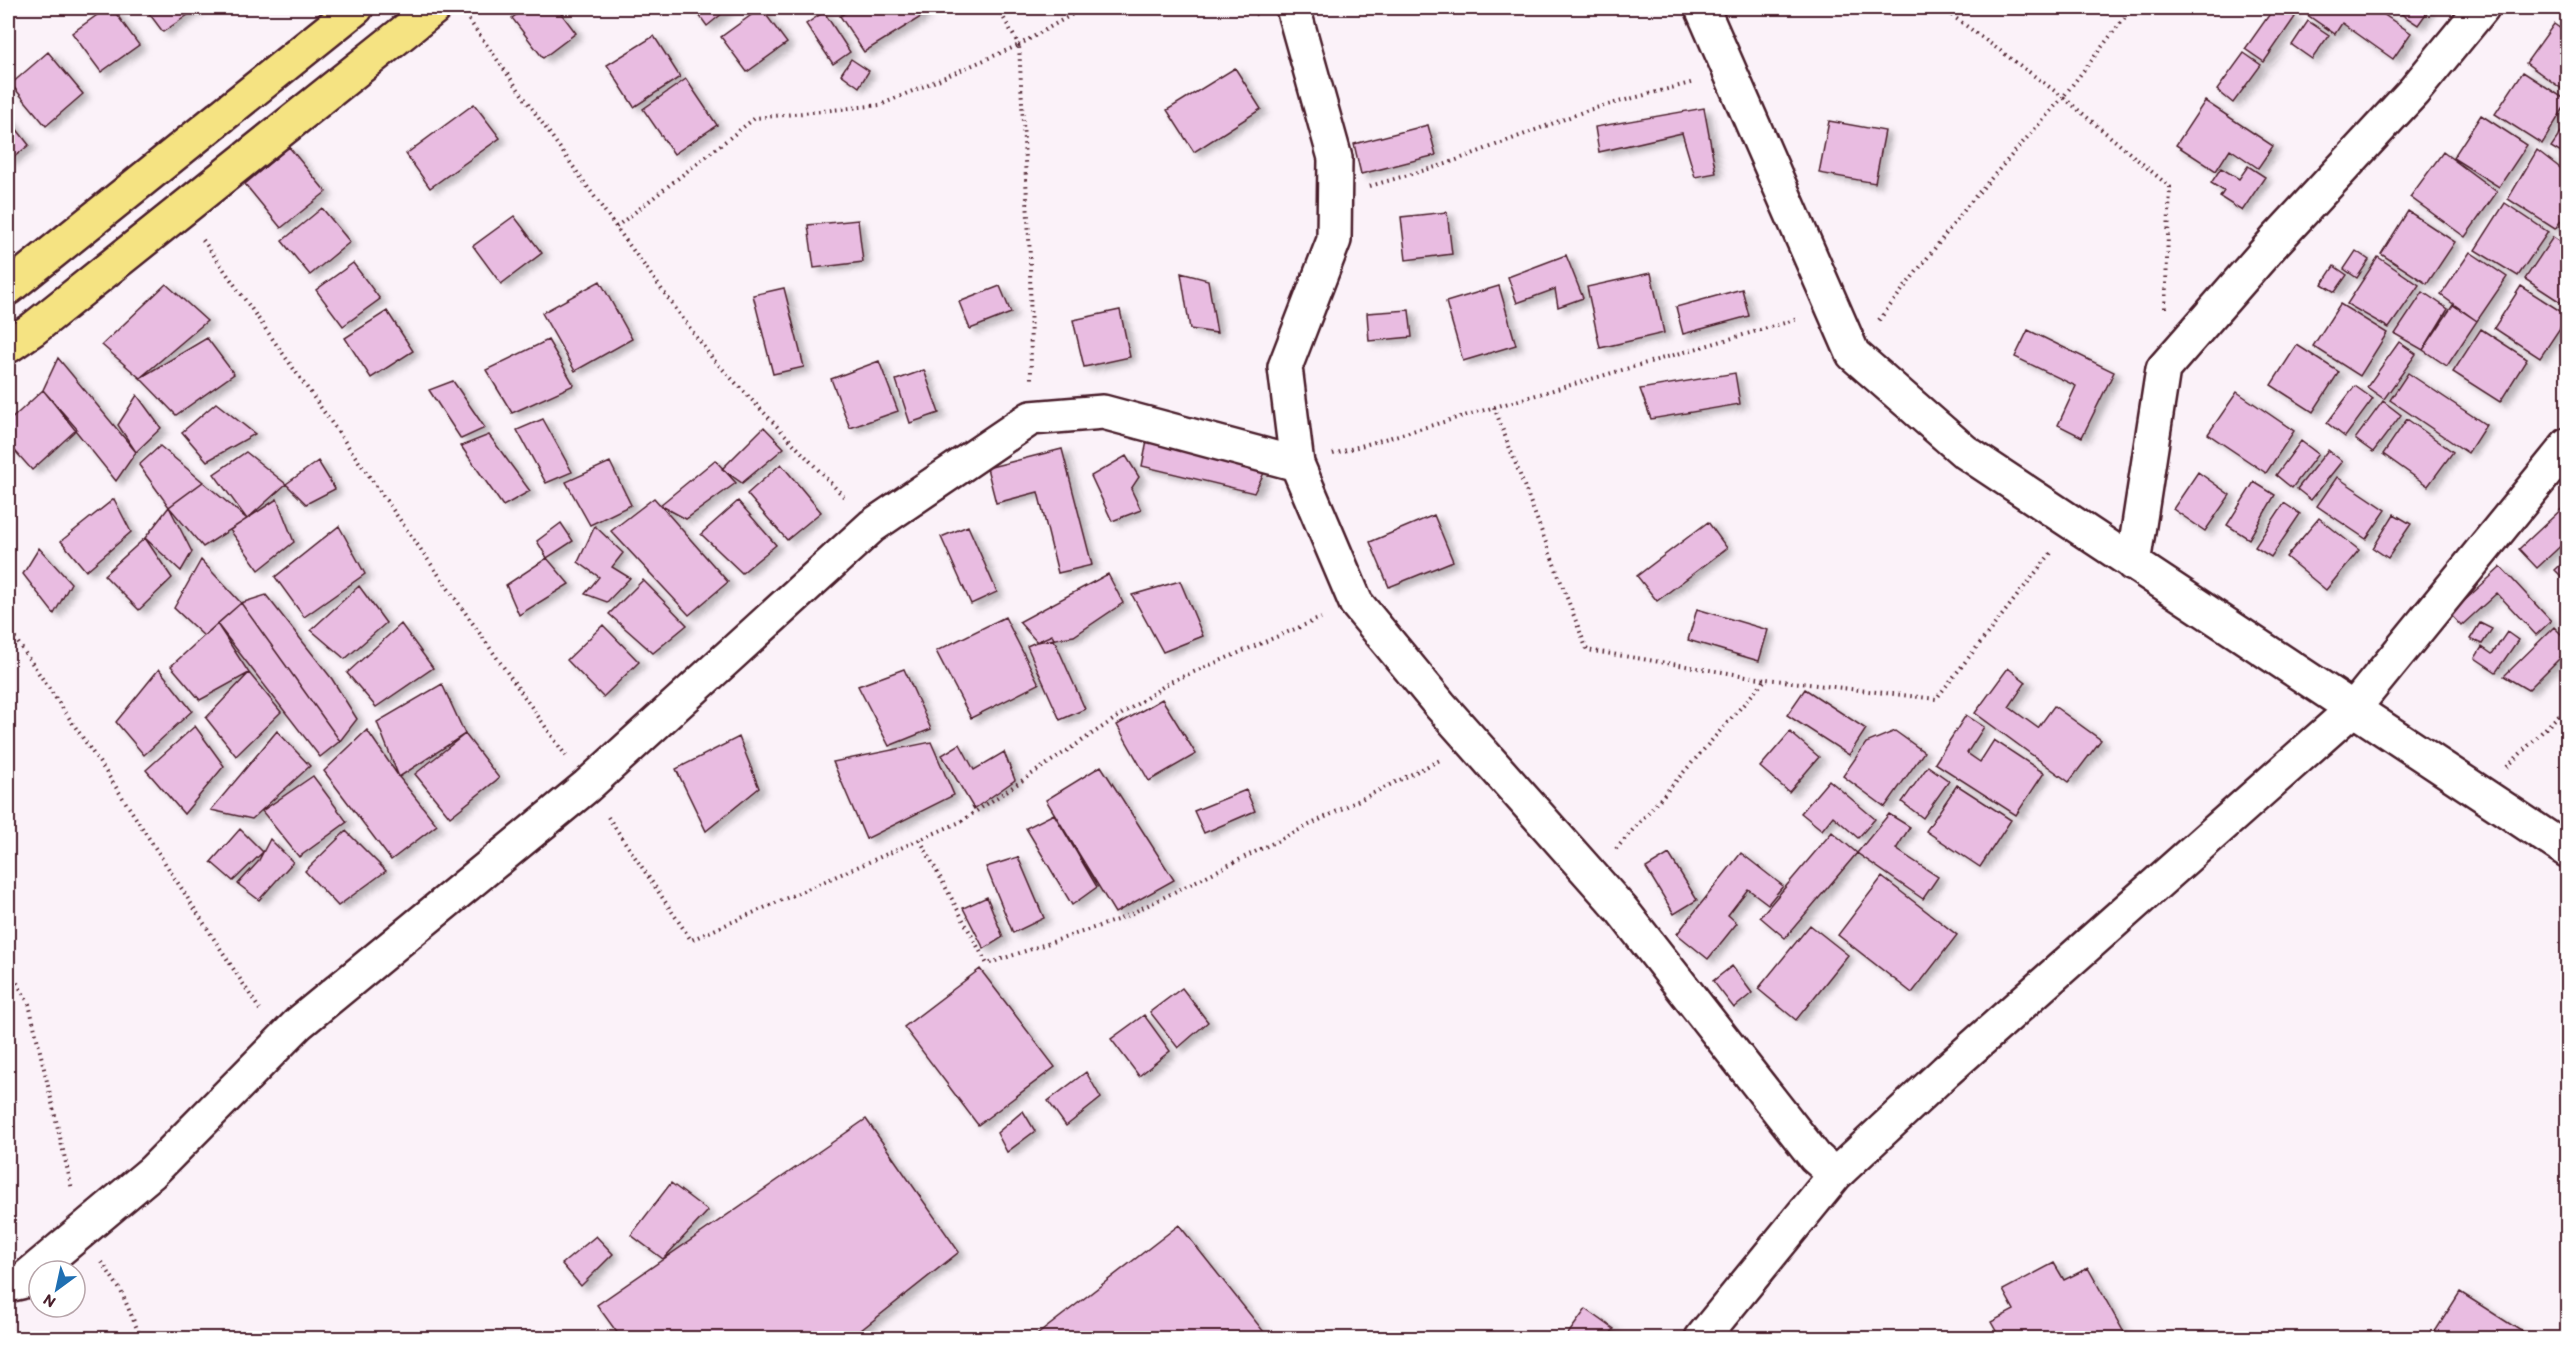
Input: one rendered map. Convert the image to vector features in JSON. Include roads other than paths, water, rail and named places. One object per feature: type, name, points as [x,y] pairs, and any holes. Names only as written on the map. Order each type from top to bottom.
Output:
[{"type":"main road","points":[[8,288],[356,8]]},
{"type":"main road","points":[[8,346],[33,329],[434,8]]},
{"type":"street","points":[[1293,8],[1335,158],[1334,240],[1285,367],[1297,464],[1356,603],[1473,744],[1621,909],[1815,1157],[1835,1175]]},
{"type":"street","points":[[1702,8],[1852,354],[1964,451],[2568,851]]},
{"type":"street","points":[[2133,564],[2163,369],[2275,241],[2414,91],[2482,8]]},
{"type":"street","points":[[8,1285],[21,1282],[152,1172],[308,1015],[587,786],[872,526],[1031,418],[1103,412],[1297,464]]},
{"type":"street","points":[[1702,1338],[1835,1175],[1946,1071],[2353,709],[2568,445]]}]
